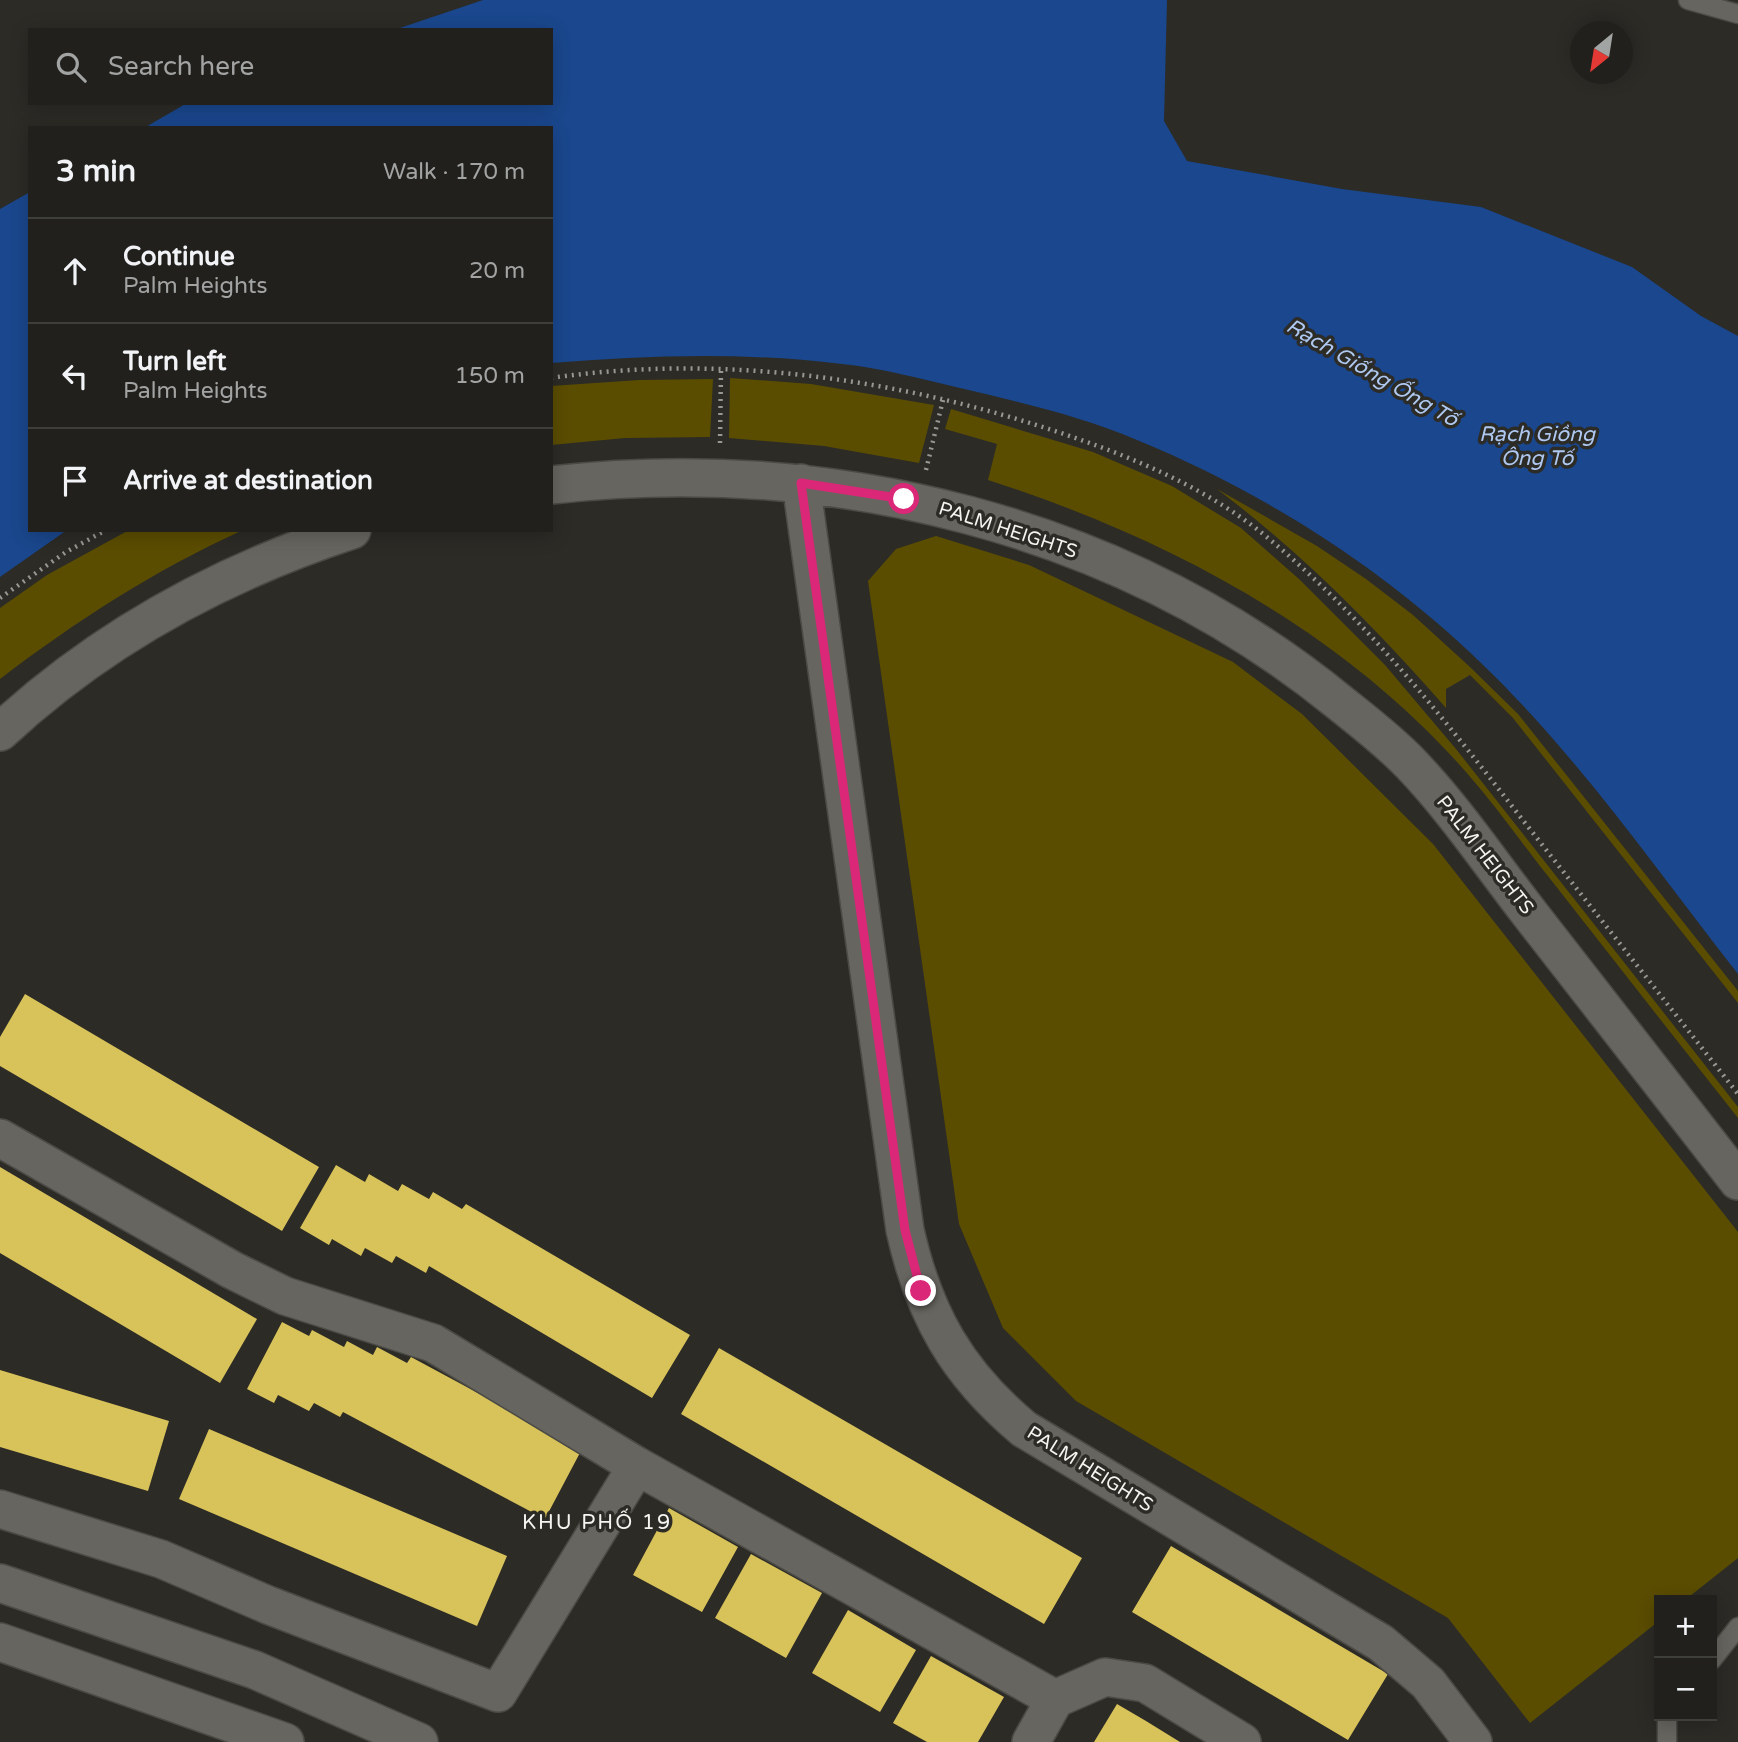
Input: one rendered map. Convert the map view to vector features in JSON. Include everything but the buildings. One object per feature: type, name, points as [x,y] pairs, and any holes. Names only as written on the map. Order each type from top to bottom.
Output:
[{"type":"street","points":[[553,485],[695,476],[801,483]]},
{"type":"street","name":"PALM HEIGHTS","points":[[1473,1742],[1427,1683],[1381,1643],[1024,1429],[975,1382],[936,1325],[921,1291],[905,1230],[801,483],[953,509],[1049,540],[1184,600],[1230,625],[1306,675],[1385,739],[1435,790],[1738,1181]]},
{"type":"street","points":[[0,732],[81,664],[155,617],[260,565],[347,532]]},
{"type":"street","points":[[0,1138],[232,1270],[285,1296],[433,1343],[637,1466],[1055,1699]]},
{"type":"street","points":[[0,1509],[161,1559],[268,1605],[498,1693],[637,1466]]},
{"type":"street","points":[[0,1583],[255,1670],[419,1742]]},
{"type":"street","points":[[0,1642],[285,1742]]},
{"type":"street","points":[[1031,1742],[1055,1699],[1105,1677],[1145,1683],[1242,1742]]},
{"type":"lane","points":[[1688,0],[1738,14]]},
{"type":"lane","points":[[1714,1658],[1738,1627]]},
{"type":"lane","points":[[1667,1721],[1667,1742]]},
{"type":"path","points":[[720,444],[721,370]]},
{"type":"path","points":[[926,470],[943,400]]},
{"type":"path","points":[[0,598],[66,552],[102,532]]},
{"type":"shaded area","points":[[730,378],[811,384],[934,405],[919,463],[824,446],[729,438]]},
{"type":"shaded area","points":[[713,379],[710,437],[625,438],[553,445],[553,386],[639,380]]},
{"type":"shaded area","points":[[951,409],[1093,452],[1172,486],[1241,528],[1299,579],[1385,665],[1456,749],[1738,1107],[1738,1118],[1489,800],[1417,721],[1364,674],[1307,632],[1247,594],[1185,560],[1120,530],[1055,503],[988,480],[997,444],[945,429]]},
{"type":"shaded area","points":[[1217,489],[1317,546],[1366,579],[1413,615],[1518,714],[1738,991],[1738,1003],[1513,718],[1470,675],[1446,689],[1446,708],[1338,593],[1279,539]]},
{"type":"shaded area","points":[[125,532],[239,532],[147,579],[58,637],[0,679],[0,608],[47,575]]},
{"type":"shaded area","points":[[936,536],[1029,565],[1233,662],[1302,714],[1433,844],[1738,1232],[1738,1558],[1691,1595],[1654,1595],[1654,1625],[1530,1723],[1448,1618],[1076,1401],[1003,1328],[959,1224],[868,581],[896,549]]},
{"type":"water","name":"Rạch Giồng Ông Tố","points":[[483,0],[1167,0],[1164,121],[1187,161],[1342,189],[1481,207],[1632,267],[1701,316],[1738,336],[1738,974],[1583,774],[1481,663],[1443,628],[1362,564],[1275,508],[1230,483],[1137,440],[1094,424],[1027,404],[872,368],[806,360],[733,356],[624,358],[553,363],[553,126],[147,126],[184,105],[553,105],[553,28],[400,28]]},
{"type":"water","points":[[28,193],[28,532],[64,532],[0,577],[0,209]]},
{"type":"district","name":"KHU PHỐ 19","points":[[597,1522]]},
{"type":"route","points":[[904,499],[801,483],[905,1230],[921,1291]]},
{"type":"water label","name":"Rạch Giống Ống Tố","points":[[1372,373]]}]
